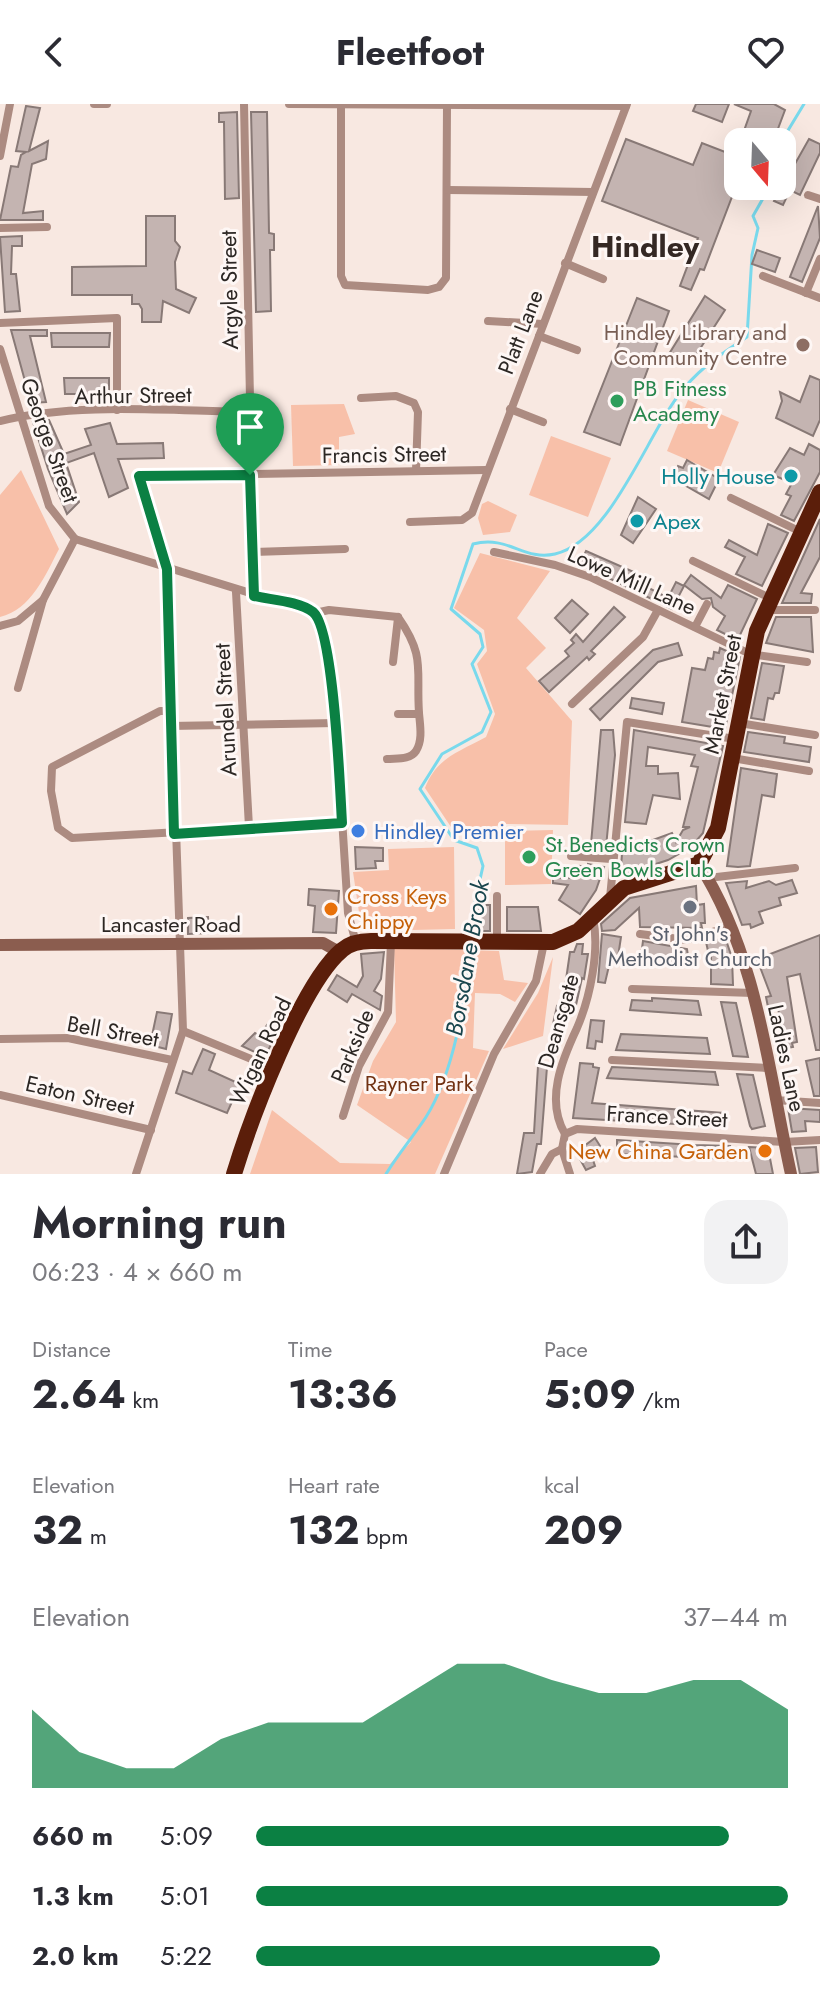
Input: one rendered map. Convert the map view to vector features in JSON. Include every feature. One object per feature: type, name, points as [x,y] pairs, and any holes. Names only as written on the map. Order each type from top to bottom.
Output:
[{"type":"highway","name":"Market Street","points":[[704,871],[718,828],[750,654],[767,604],[820,492]]},
{"type":"highway","points":[[339,952],[356,943],[391,941],[544,943],[571,936],[610,898],[631,885],[704,871]]},
{"type":"highway","name":"Wigan Road","points":[[234,1174],[273,1068],[316,984],[339,952]]},
{"type":"street","points":[[0,156],[10,104]]},
{"type":"street","points":[[94,104],[107,104]]},
{"type":"street","name":"Argyle Street","points":[[244,104],[254,596]]},
{"type":"street","points":[[289,104],[627,105]]},
{"type":"street","name":"Platt Lane","points":[[410,522],[468,518],[627,105]]},
{"type":"street","points":[[341,106],[341,276],[345,285],[439,287],[446,278],[447,106]]},
{"type":"street","points":[[448,190],[593,192]]},
{"type":"street","points":[[808,195],[820,199]]},
{"type":"street","points":[[0,228],[47,227]]},
{"type":"street","points":[[806,293],[820,259]]},
{"type":"street","points":[[565,263],[603,279]]},
{"type":"street","points":[[763,276],[820,298]]},
{"type":"street","points":[[0,323],[117,318],[117,410]]},
{"type":"street","points":[[488,321],[543,324]]},
{"type":"street","points":[[539,336],[577,350]]},
{"type":"street","name":"George Street","points":[[0,349],[18,417],[49,506],[75,539]]},
{"type":"street","points":[[361,398],[396,396],[414,403],[418,412],[416,471]]},
{"type":"street","points":[[510,409],[543,422]]},
{"type":"street","name":"Arthur Street","points":[[0,421],[117,410],[248,412]]},
{"type":"street","name":"Francis Street","points":[[167,569],[139,476],[486,470]]},
{"type":"street","points":[[731,498],[801,532]]},
{"type":"street","points":[[18,688],[43,600],[75,539],[236,592],[305,607],[315,613],[326,651],[336,723],[348,913],[356,943]]},
{"type":"street","points":[[252,552],[345,549]]},
{"type":"street","name":"Lowe Mill Lane","points":[[494,552],[578,573],[750,654],[807,662]]},
{"type":"street","points":[[693,561],[767,604],[815,610]]},
{"type":"street","points":[[136,1174],[183,1031],[170,726],[167,569]]},
{"type":"street","name":"Arundel Street","points":[[236,592],[249,827]]},
{"type":"street","points":[[0,626],[18,621],[43,600]]},
{"type":"street","points":[[695,627],[707,604]]},
{"type":"street","points":[[315,613],[329,610],[398,617],[411,636],[421,670],[417,750],[409,757],[387,759]]},
{"type":"street","points":[[572,704],[643,637],[658,610]]},
{"type":"street","points":[[393,662],[398,617]]},
{"type":"street","points":[[170,711],[160,711],[52,767],[51,791],[58,828],[72,838],[342,823]]},
{"type":"street","points":[[398,714],[419,714]]},
{"type":"street","points":[[610,898],[611,859],[627,722],[815,735]]},
{"type":"street","points":[[170,726],[336,723]]},
{"type":"street","points":[[732,758],[809,771]]},
{"type":"street","points":[[571,856],[611,859]]},
{"type":"street","points":[[704,871],[795,868]]},
{"type":"street","name":"Ladies Lane","points":[[704,871],[731,926],[753,993],[791,1174]]},
{"type":"street","points":[[497,896],[497,943]]},
{"type":"street","name":"Deansgate","points":[[565,1134],[558,1122],[556,1105],[560,1068],[564,1050],[577,1026],[591,977],[593,917]]},
{"type":"street","points":[[640,934],[687,940],[731,926]]},
{"type":"street","name":"Parkside","points":[[343,1116],[359,1066],[388,1012],[391,941]]},
{"type":"street","name":"Lancaster Road","points":[[0,945],[323,943],[339,952]]},
{"type":"street","points":[[444,1174],[494,1054],[536,981],[544,943]]},
{"type":"street","points":[[632,989],[753,993]]},
{"type":"street","points":[[183,1031],[273,1068]]},
{"type":"street","name":"Bell Street","points":[[0,1039],[68,1038],[172,1060]]},
{"type":"street","points":[[612,1060],[769,1068]]},
{"type":"street","name":"Eaton Street","points":[[0,1095],[151,1130]]},
{"type":"street","points":[[775,1100],[820,1103]]},
{"type":"street","name":"France Street","points":[[565,1134],[577,1129],[784,1142],[820,1140]]},
{"type":"street","points":[[565,1134],[562,1149],[570,1174]]},
{"type":"street","points":[[540,1174],[552,1154],[562,1149]]},
{"type":"green space","points":[[688,400],[739,422],[718,473],[667,451]]},
{"type":"green space","points":[[344,404],[355,434],[339,437],[339,465],[293,466],[291,405]]},
{"type":"green space","points":[[551,436],[611,458],[588,517],[529,495]]},
{"type":"green space","points":[[21,470],[59,549],[29,599],[11,613],[0,617],[0,495]]},
{"type":"green space","points":[[488,501],[517,515],[510,532],[483,535],[478,518],[482,504]]},
{"type":"green space","points":[[480,553],[550,571],[517,618],[546,648],[526,668],[572,721],[568,825],[504,824],[457,836],[425,788],[442,762],[486,737],[495,714],[477,664],[487,651],[484,630],[454,608]]},
{"type":"green space","name":"St.Benedicts Crown Green Bowls Club","points":[[553,830],[551,884],[505,885],[505,831]]},
{"type":"green space","points":[[454,847],[455,929],[371,931],[360,919],[353,872],[389,870],[388,849]]},
{"type":"green space","name":"Rayner Park","points":[[394,948],[499,951],[504,980],[528,983],[515,1002],[500,994],[475,993],[473,1048],[489,1051],[435,1174],[250,1174],[272,1110],[340,1163],[390,1164],[411,1142],[357,1105],[373,1061],[396,1022]]},
{"type":"green space","points":[[553,957],[543,1036],[503,1049],[538,993]]},
{"type":"building","points":[[696,104],[729,104],[722,122],[693,111]]},
{"type":"building","points":[[734,104],[774,104],[785,110],[778,128],[745,128],[751,111]]},
{"type":"building","points":[[26,106],[40,108],[29,151],[48,141],[46,159],[32,164],[23,213],[43,211],[43,220],[0,220],[11,166],[18,167],[21,155],[26,152],[16,151]]},
{"type":"building","points":[[237,112],[239,198],[225,199],[224,122],[219,122],[219,113]]},
{"type":"building","points":[[251,112],[267,112],[269,233],[274,234],[274,250],[270,250],[271,311],[256,312]]},
{"type":"building","points":[[626,139],[693,165],[702,143],[724,152],[724,200],[731,200],[704,270],[700,269],[691,290],[680,286],[698,238],[602,201]]},
{"type":"building","points":[[809,139],[820,144],[820,153],[800,195],[796,193],[796,162]]},
{"type":"building","points":[[818,206],[820,238],[802,282],[790,277]]},
{"type":"building","points":[[146,216],[175,216],[175,241],[180,247],[175,262],[176,289],[196,298],[189,313],[163,301],[161,322],[142,322],[142,309],[139,304],[132,304],[132,295],[72,295],[72,267],[146,266]]},
{"type":"building","points":[[22,236],[22,246],[12,246],[11,274],[16,274],[20,311],[5,312],[0,237]]},
{"type":"building","points":[[757,250],[780,258],[775,272],[752,264]]},
{"type":"building","points":[[705,296],[725,310],[689,366],[669,354]]},
{"type":"building","points":[[637,298],[669,311],[620,445],[584,432]]},
{"type":"building","points":[[11,330],[47,330],[47,336],[30,336],[46,402],[31,403]]},
{"type":"building","points":[[51,333],[110,333],[109,347],[52,347]]},
{"type":"building","points":[[810,376],[820,380],[820,420],[813,436],[776,418],[782,401],[780,392],[800,402]]},
{"type":"building","points":[[64,378],[109,378],[109,394],[65,394]]},
{"type":"building","points":[[49,420],[64,454],[91,445],[85,429],[110,423],[117,444],[163,443],[164,458],[118,459],[128,488],[109,497],[94,453],[66,463],[79,502],[67,514],[33,422]]},
{"type":"building","points":[[809,444],[820,450],[820,472],[794,521],[781,515],[791,496],[786,494],[792,483],[773,475],[790,448],[804,455]]},
{"type":"building","points":[[687,460],[719,479],[709,499],[674,479],[678,466],[683,468]]},
{"type":"building","name":"Apex","points":[[638,497],[656,509],[633,543],[621,535]]},
{"type":"building","points":[[820,519],[820,557],[801,593],[812,594],[811,603],[782,603]]},
{"type":"building","points":[[768,524],[788,533],[762,586],[736,574],[745,557],[725,547],[729,540],[757,555]]},
{"type":"building","points":[[586,551],[645,577],[641,584],[668,598],[676,582],[684,586],[672,609],[580,564]]},
{"type":"building","points":[[691,575],[721,598],[728,585],[757,599],[740,635],[733,638],[717,630],[725,616],[713,607],[711,598],[702,599],[684,585]]},
{"type":"building","points":[[572,600],[588,614],[570,633],[555,618]]},
{"type":"building","points":[[614,607],[625,617],[591,651],[595,654],[589,660],[587,657],[549,692],[539,681],[569,656],[565,651],[574,643],[571,640],[576,634],[583,642]]},
{"type":"building","points":[[776,617],[811,617],[813,652],[766,643]]},
{"type":"building","points":[[678,643],[682,655],[658,662],[600,720],[590,709],[653,650]]},
{"type":"building","points":[[720,648],[740,657],[725,729],[682,722],[692,668],[705,670],[708,658],[713,659],[714,652],[719,653]]},
{"type":"building","points":[[762,663],[784,666],[779,693],[775,693],[773,699],[768,698],[764,720],[751,718]]},
{"type":"building","points":[[632,698],[664,703],[662,714],[630,708]]},
{"type":"building","points":[[601,730],[613,730],[615,755],[606,847],[591,844]]},
{"type":"building","points":[[634,730],[723,746],[703,833],[691,847],[668,860],[625,874],[621,868],[623,839],[632,838],[631,848],[672,833],[676,842],[683,830],[690,827],[683,827],[698,767],[691,766],[695,755],[648,747],[646,766],[658,766],[658,774],[678,773],[680,799],[653,795],[646,824],[625,822]]},
{"type":"building","points":[[748,732],[785,737],[784,743],[811,747],[809,762],[744,752]]},
{"type":"building","points":[[741,768],[777,774],[774,797],[762,795],[750,866],[738,867],[727,866]]},
{"type":"building","points":[[355,847],[383,848],[383,861],[375,861],[376,868],[356,869]]},
{"type":"building","points":[[588,864],[604,867],[596,890],[580,914],[559,900],[568,885],[553,883],[553,878],[575,878],[580,866],[587,868]]},
{"type":"building","points":[[792,880],[797,893],[779,898],[781,905],[759,912],[763,923],[751,928],[750,924],[742,925],[726,883],[747,881],[746,888],[769,881],[776,885]]},
{"type":"building","points":[[696,886],[697,905],[704,904],[705,923],[701,923],[702,928],[640,927],[639,908],[615,930],[602,931],[601,924],[630,898]]},
{"type":"building","points":[[309,889],[339,891],[336,933],[313,932],[315,906],[308,905]]},
{"type":"building","points":[[475,905],[490,905],[490,931],[475,931]]},
{"type":"building","points":[[507,907],[538,907],[541,931],[507,931]]},
{"type":"building","points":[[208,917],[209,933],[188,934],[188,918]]},
{"type":"building","points":[[602,934],[621,937],[618,957],[611,957],[605,983],[598,982]]},
{"type":"building","points":[[820,935],[820,1050],[816,1050],[800,974],[787,977],[797,1042],[792,1043],[793,1047],[781,1049],[777,1034],[784,1033],[777,1005],[768,1007],[766,997],[771,996],[757,959]]},
{"type":"building","points":[[725,937],[732,958],[733,985],[711,984],[711,950],[708,951],[706,942]]},
{"type":"building","points":[[643,941],[687,949],[689,963],[641,956]]},
{"type":"building","points":[[577,944],[583,944],[582,954],[588,954],[584,979],[576,1005],[571,1004],[564,1026],[553,1024],[557,1006],[562,1007],[570,952],[574,952]]},
{"type":"building","points":[[384,952],[381,979],[374,991],[382,996],[380,1010],[352,994],[347,1002],[328,990],[337,975],[357,987],[363,976],[361,954]]},
{"type":"building","points":[[652,998],[698,1001],[701,1015],[630,1010],[632,1000],[652,1001]]},
{"type":"building","points":[[721,1002],[736,1003],[748,1057],[733,1056]]},
{"type":"building","points":[[157,1012],[172,1014],[166,1049],[150,1045]]},
{"type":"building","points":[[591,1020],[604,1021],[602,1042],[596,1041],[595,1049],[587,1048]]},
{"type":"building","points":[[267,1025],[278,1030],[265,1057],[242,1046],[255,1033],[260,1036]]},
{"type":"building","points":[[621,1034],[707,1038],[710,1054],[616,1050]]},
{"type":"building","points":[[203,1049],[215,1054],[209,1070],[240,1084],[227,1113],[176,1093],[183,1071],[192,1074]]},
{"type":"building","points":[[820,1058],[820,1096],[814,1096],[806,1061]]},
{"type":"building","points":[[580,1063],[599,1068],[592,1103],[724,1113],[726,1127],[573,1118]]},
{"type":"building","points":[[538,1066],[547,1067],[541,1144],[537,1144],[532,1172],[517,1174],[524,1133],[534,1133]]},
{"type":"building","points":[[612,1067],[715,1072],[718,1085],[607,1078]]},
{"type":"building","points":[[737,1074],[753,1075],[765,1126],[752,1129],[750,1126]]},
{"type":"building","points":[[788,1108],[820,1110],[820,1122],[805,1121],[806,1131],[792,1132]]},
{"type":"building","points":[[595,1138],[602,1149],[592,1157],[595,1166],[586,1170],[576,1152]]},
{"type":"building","points":[[617,1140],[730,1146],[728,1159],[617,1154]]},
{"type":"building","points":[[749,1147],[768,1148],[773,1174],[756,1174]]},
{"type":"building","points":[[816,1147],[818,1172],[800,1174],[795,1148]]},
{"type":"waterway","points":[[789,128],[804,104]]},
{"type":"waterway","name":"Borsdane Brook","points":[[467,938],[483,866],[477,848],[454,840],[420,789],[442,754],[482,732],[491,712],[472,664],[483,647],[480,634],[451,609],[473,544],[496,543],[534,554],[555,554],[575,545],[594,528],[612,506],[671,405],[685,387],[706,366],[747,337],[752,255],[758,228],[753,216],[762,200]]},
{"type":"waterway","name":"Borsdane Brook","points":[[386,1174],[426,1117],[444,1080],[457,1036],[465,990],[467,949]]},
{"type":"place","name":"Hindley Library and Community Centre","points":[[803,345]]},
{"type":"place","name":"PB Fitness Academy","points":[[617,401]]},
{"type":"place","name":"Holly House","points":[[791,476]]},
{"type":"place","name":"Apex","points":[[637,521]]},
{"type":"place","name":"Hindley Premier","points":[[358,831]]},
{"type":"place","name":"St.Benedicts Crown Green Bowls Club","points":[[529,857]]},
{"type":"place","name":"St John's Methodist Church","points":[[690,907]]},
{"type":"place","name":"Cross Keys Chippy","points":[[331,909]]},
{"type":"place","name":"New China Garden","points":[[765,1151]]},
{"type":"district","name":"Hindley","points":[[645,246]]},
{"type":"route","points":[[250,475],[254,596],[305,607],[315,613],[320,621],[336,723],[342,823],[174,834],[167,569],[139,476],[250,475]]}]
